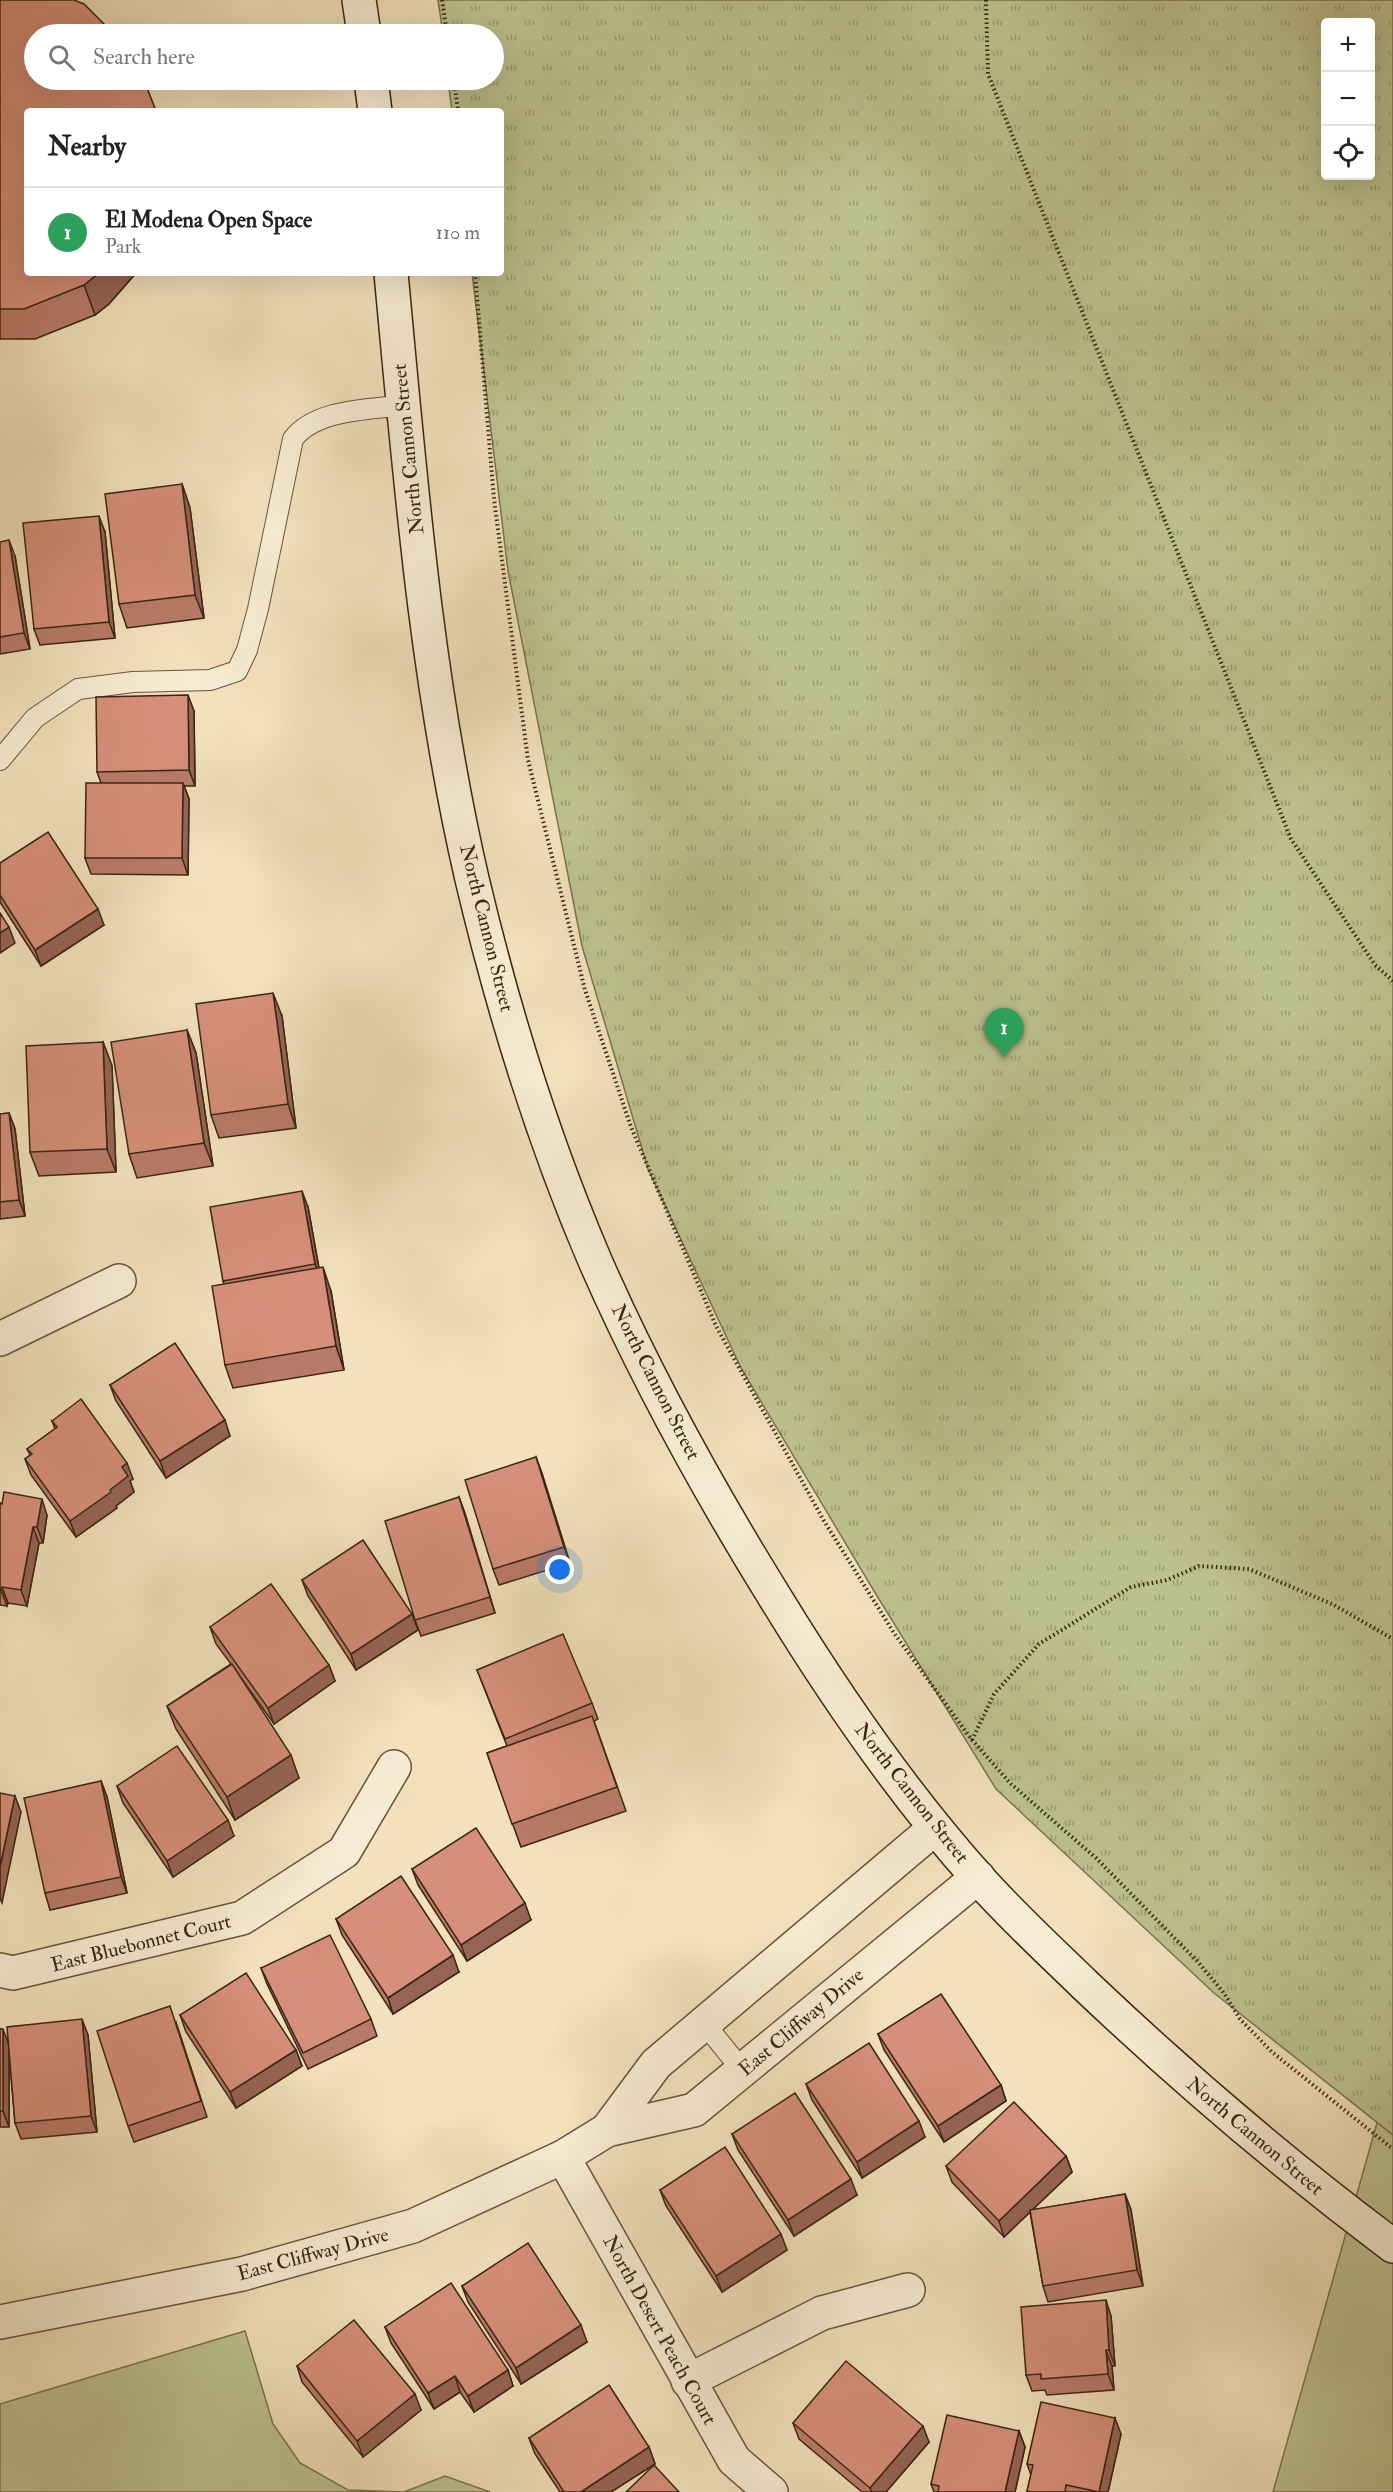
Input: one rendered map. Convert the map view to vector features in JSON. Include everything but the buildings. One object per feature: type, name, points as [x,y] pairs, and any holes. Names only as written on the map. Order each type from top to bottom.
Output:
[{"type":"street","points":[[359,0],[363,24]]},
{"type":"street","points":[[372,90],[375,108]]},
{"type":"street","name":"North Cannon Street","points":[[391,276],[420,573],[444,739],[471,875],[499,986],[544,1130],[596,1262],[656,1388],[733,1530],[815,1662],[935,1828],[1014,1917],[1160,2056],[1310,2184],[1393,2246]]},
{"type":"street","points":[[0,1339],[119,1281]]},
{"type":"street","name":"East Bluebonnet Court","points":[[0,1970],[13,1973],[242,1918],[344,1852],[394,1767]]},
{"type":"street","name":"East Cliffway Drive","points":[[607,2130],[656,2064],[935,1828]]},
{"type":"street","name":"East Cliffway Drive","points":[[0,2322],[243,2274],[413,2226],[564,2157],[607,2130],[694,2110],[978,1877]]},
{"type":"street","name":"North Desert Peach Court","points":[[564,2157],[734,2460],[771,2492]]},
{"type":"street","points":[[688,2381],[822,2313],[908,2290]]},
{"type":"lane","points":[[0,760],[35,718],[78,689],[133,682],[210,680],[237,671],[247,650],[258,609],[293,439],[301,429],[324,417],[404,405]]},
{"type":"lane","points":[[704,2023],[742,2070]]},
{"type":"path","points":[[442,0],[446,24]]},
{"type":"path","points":[[986,0],[988,75],[1291,839],[1375,965],[1393,981]]},
{"type":"path","points":[[455,90],[458,108]]},
{"type":"path","points":[[475,276],[494,498],[528,760],[585,990],[631,1127],[716,1326],[807,1491],[894,1633],[972,1740],[1011,1784],[1096,1858],[1197,1961],[1224,1994],[1240,2019],[1272,2052],[1393,2149]]},
{"type":"path","points":[[972,1740],[994,1694],[1039,1644],[1131,1587],[1167,1580],[1199,1566],[1249,1569],[1332,1604],[1393,1639]]},
{"type":"green space","points":[[438,0],[1393,0],[1393,2135],[1214,1993],[996,1789],[741,1368],[648,1169],[582,946],[508,571],[472,276],[504,276],[504,108],[452,108],[449,90],[504,90],[504,24],[442,24]]},
{"type":"green space","points":[[1393,2066],[1393,2492],[1273,2492]]},
{"type":"green space","points":[[245,2331],[273,2424],[300,2463],[348,2490],[404,2492],[0,2492],[0,2404]]},
{"type":"green space","points":[[445,2476],[490,2492],[404,2492]]},
{"type":"place","name":"El Modena Open Space","points":[[1004,1058]]}]
